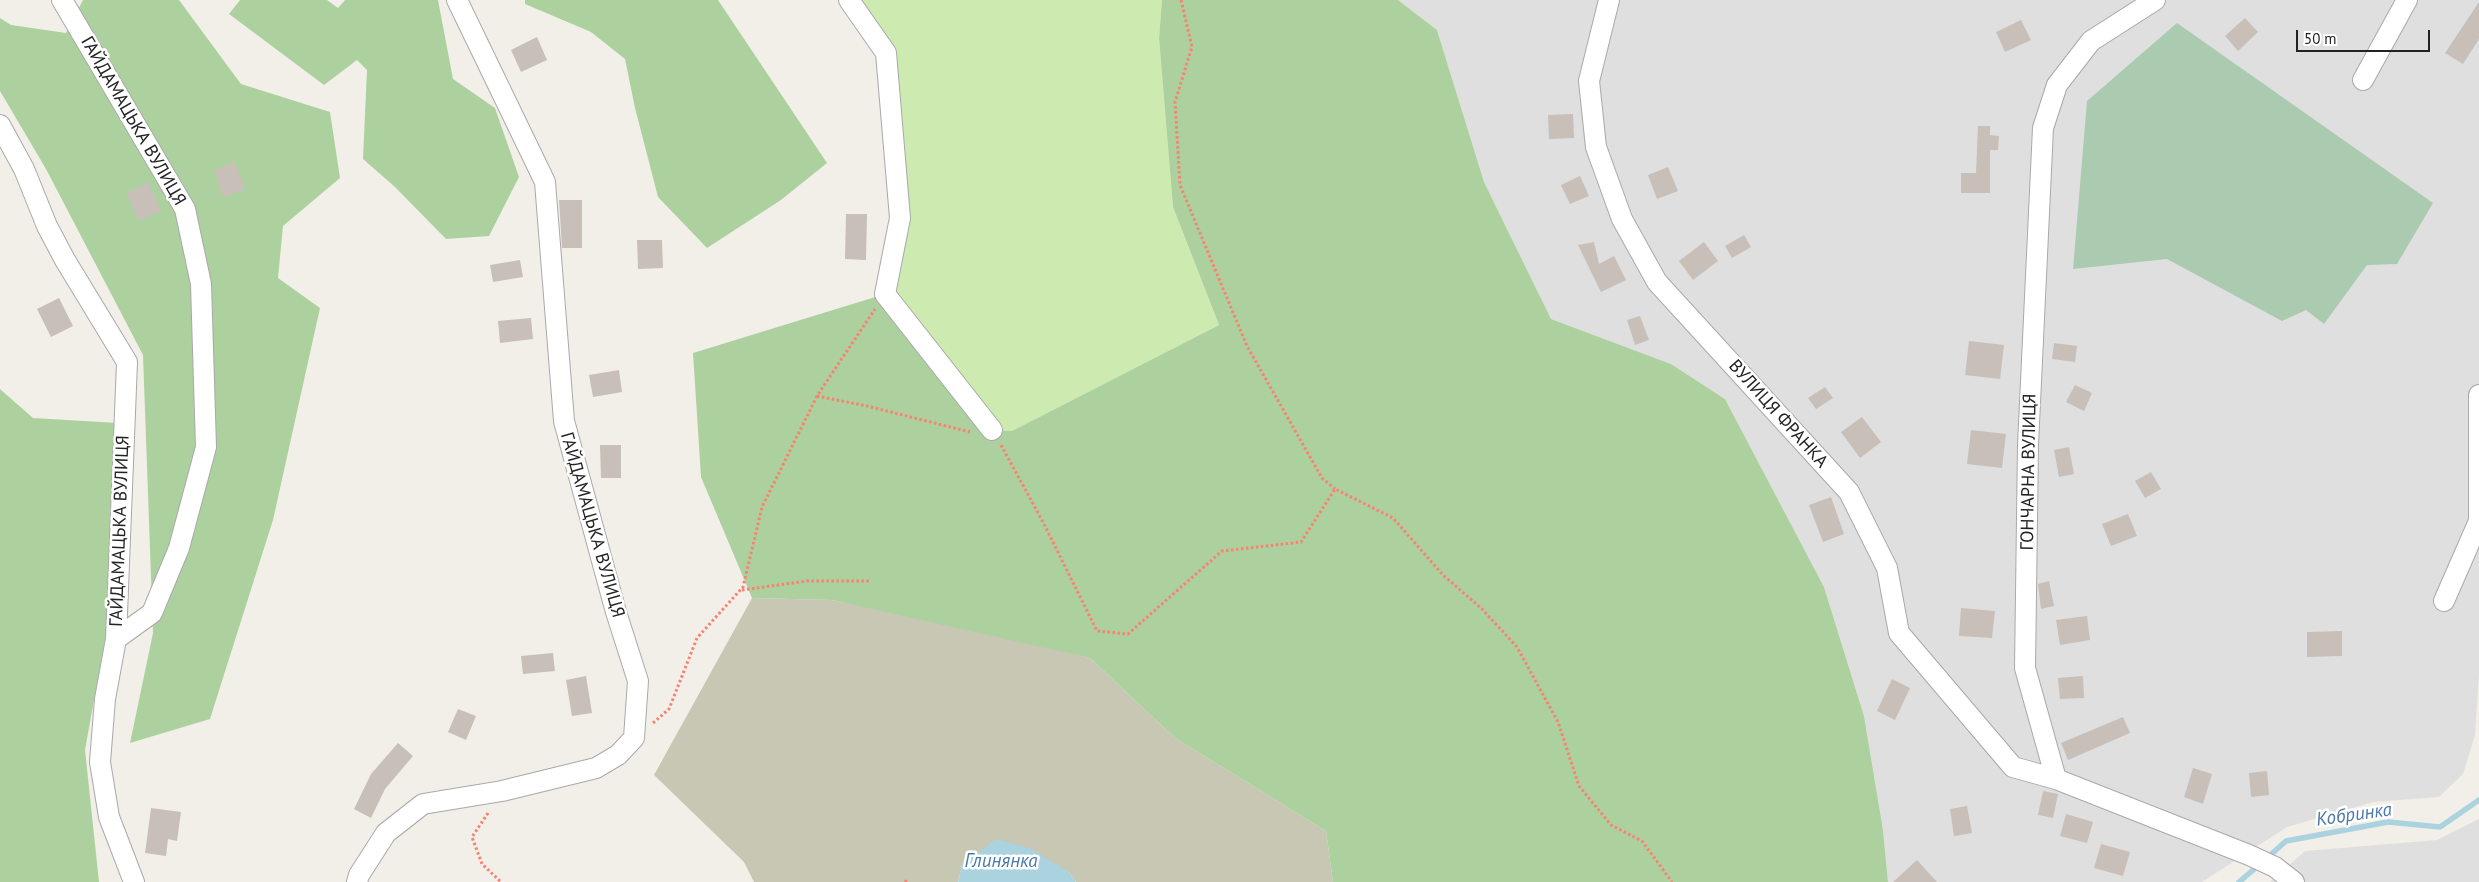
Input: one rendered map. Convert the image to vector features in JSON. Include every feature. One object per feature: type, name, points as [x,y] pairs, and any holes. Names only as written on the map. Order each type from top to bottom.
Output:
[{"type":"street","name":"ГАЙДАМАЦЬКА ВУЛИЦЯ","points":[[62,0],[185,209],[201,284],[206,447],[179,548],[152,613],[116,639]]},
{"type":"street","name":"ГАЙДАМАЦЬКА ВУЛИЦЯ","points":[[457,0],[545,182],[564,421],[616,612],[638,681],[634,738]]},
{"type":"street","points":[[850,0],[886,53],[900,218],[885,294],[994,433]]},
{"type":"street","name":"ВУЛИЦЯ ФРАНКА","points":[[1609,0],[1589,80],[1596,147],[1622,219],[1657,282],[1849,492],[1887,568],[1899,633],[2013,767],[2056,780]]},
{"type":"street","name":"ГОНЧАРНА ВУЛИЦЯ","points":[[2056,780],[2025,668],[2028,445],[2043,128],[2057,84],[2091,41],[2155,0]]},
{"type":"street","points":[[2363,80],[2407,0]]},
{"type":"street","name":"ГАЙДАМАЦЬКА ВУЛИЦЯ","points":[[0,125],[24,169],[47,226],[64,260],[127,362],[116,639],[105,699],[100,762],[109,817],[134,882]]},
{"type":"street","points":[[2444,602],[2478,521],[2479,395]]},
{"type":"street","points":[[357,882],[359,875],[386,833],[423,804],[502,791],[596,768],[618,755],[634,738]]},
{"type":"street","points":[[2056,780],[2252,856],[2275,867],[2294,882]]},
{"type":"path","points":[[1181,0],[1192,47],[1175,102],[1180,185],[1247,346],[1322,478],[1335,489],[1393,518],[1443,574],[1482,609],[1517,647],[1558,722],[1579,786],[1611,824],[1642,841],[1672,882]]},
{"type":"path","points":[[634,738],[669,709],[697,638],[741,590],[762,507],[817,396],[885,294]]},
{"type":"path","points":[[817,396],[994,433],[1043,522],[1097,631],[1128,634],[1222,551],[1301,542],[1335,489]]},
{"type":"path","points":[[741,590],[807,581],[870,581]]},
{"type":"path","points":[[501,882],[482,864],[472,837],[502,791]]},
{"type":"shaded area","points":[[1398,0],[2479,0],[2479,673],[2475,735],[2463,774],[2439,797],[2373,802],[2287,827],[2202,882],[1888,882],[1883,830],[1864,716],[1824,587],[1725,399],[1671,364],[1551,319],[1484,182],[1437,30]]},
{"type":"shaded area","points":[[752,598],[832,600],[976,630],[1090,658],[1175,738],[1326,831],[1333,882],[1076,882],[1069,872],[962,865],[958,882],[754,882],[744,862],[654,775]]},
{"type":"shaded area","points":[[2479,819],[2479,882],[2270,882],[2305,851],[2437,840]]},
{"type":"green space","points":[[83,0],[179,0],[241,84],[330,112],[340,178],[283,226],[278,278],[320,308],[273,520],[210,719],[130,743],[153,633],[143,355],[46,169],[0,91],[0,18],[11,25],[66,33]]},
{"type":"green space","points":[[240,0],[327,0],[338,8],[345,0],[438,0],[453,79],[495,108],[519,177],[489,236],[446,239],[395,187],[363,159],[367,70],[357,60],[324,85],[229,14]]},
{"type":"green space","points":[[525,0],[718,0],[827,163],[781,200],[707,248],[658,197],[635,108],[625,59],[591,32],[525,4]]},
{"type":"green space","points":[[849,0],[1162,0],[1159,38],[1173,207],[1219,325],[1012,431],[992,430],[885,294],[900,217],[886,53]]},
{"type":"green space","points":[[1162,0],[1398,0],[1437,30],[1484,182],[1551,319],[1671,364],[1725,399],[1824,587],[1864,716],[1883,830],[1888,882],[1333,882],[1326,831],[1175,738],[1090,658],[832,600],[752,598],[701,477],[693,353],[885,294],[992,430],[1012,431],[1219,325],[1173,207],[1159,38]]},
{"type":"green space","points":[[2177,23],[2433,203],[2397,264],[2367,265],[2324,324],[2306,310],[2282,321],[2167,259],[2073,269],[2087,101]]},
{"type":"green space","points":[[0,389],[33,418],[118,423],[108,623],[85,750],[99,882],[0,882]]},
{"type":"water","name":"Глинянка","points":[[996,839],[1029,848],[1069,872],[1076,882],[958,882],[962,865]]},
{"type":"building","points":[[2479,2],[2479,39],[2463,64],[2445,53]]},
{"type":"building","points":[[2245,18],[2258,32],[2238,51],[2225,36]]},
{"type":"building","points":[[2021,20],[2031,40],[2005,52],[1996,32]]},
{"type":"building","points":[[537,37],[547,60],[521,72],[511,50]]},
{"type":"building","points":[[1573,114],[1574,138],[1549,139],[1548,115]]},
{"type":"building","points":[[1978,126],[1990,126],[1990,135],[1999,136],[1998,150],[1990,150],[1990,193],[1961,193],[1961,173],[1976,173]]},
{"type":"building","points":[[235,162],[245,189],[223,197],[214,170]]},
{"type":"building","points":[[1668,167],[1678,191],[1657,199],[1648,175]]},
{"type":"building","points":[[1580,176],[1589,196],[1570,204],[1561,185]]},
{"type":"building","points":[[148,182],[161,211],[139,221],[126,193]]},
{"type":"building","points":[[559,200],[582,200],[582,248],[562,248]]},
{"type":"building","points":[[846,214],[867,214],[866,260],[845,259]]},
{"type":"building","points":[[1744,235],[1751,247],[1732,258],[1725,246]]},
{"type":"building","points":[[637,240],[662,240],[663,268],[638,269]]},
{"type":"building","points":[[1594,242],[1599,264],[1614,256],[1626,280],[1601,292],[1578,245]]},
{"type":"building","points":[[1704,242],[1718,261],[1693,280],[1679,261]]},
{"type":"building","points":[[520,260],[523,277],[493,282],[490,265]]},
{"type":"building","points":[[59,298],[73,326],[51,337],[37,309]]},
{"type":"building","points":[[1640,316],[1649,340],[1635,345],[1627,320]]},
{"type":"building","points":[[531,318],[533,339],[500,343],[498,321]]},
{"type":"building","points":[[1969,341],[2004,345],[2000,379],[1965,375]]},
{"type":"building","points":[[2054,343],[2077,346],[2075,362],[2052,359]]},
{"type":"building","points":[[619,370],[622,392],[593,397],[589,375]]},
{"type":"building","points":[[2075,385],[2092,393],[2084,411],[2066,402]]},
{"type":"building","points":[[1825,387],[1833,398],[1816,409],[1808,398]]},
{"type":"building","points":[[1862,417],[1881,442],[1860,458],[1841,432]]},
{"type":"building","points":[[1971,430],[2006,434],[2002,468],[1967,464]]},
{"type":"building","points":[[600,445],[621,445],[621,478],[601,478]]},
{"type":"building","points":[[2069,447],[2074,474],[2059,477],[2054,450]]},
{"type":"building","points":[[2151,472],[2161,489],[2145,498],[2135,481]]},
{"type":"building","points":[[1831,497],[1844,534],[1823,542],[1809,505]]},
{"type":"building","points":[[2128,514],[2137,536],[2111,546],[2102,524]]},
{"type":"building","points":[[2049,581],[2054,606],[2041,609],[2038,584]]},
{"type":"building","points":[[1961,608],[1995,611],[1992,638],[1959,636]]},
{"type":"building","points":[[2087,616],[2090,640],[2060,645],[2056,620]]},
{"type":"building","points":[[2342,631],[2342,656],[2307,657],[2307,632]]},
{"type":"building","points":[[553,653],[555,671],[523,674],[521,656]]},
{"type":"building","points":[[586,676],[592,713],[572,716],[566,680]]},
{"type":"building","points":[[2083,676],[2084,698],[2060,699],[2058,678]]},
{"type":"building","points":[[1892,679],[1910,688],[1895,720],[1877,711]]},
{"type":"building","points":[[458,709],[476,716],[466,740],[448,732]]},
{"type":"building","points":[[2123,717],[2130,733],[2068,760],[2061,743]]},
{"type":"building","points":[[398,743],[413,756],[385,789],[371,818],[354,809],[371,774]]},
{"type":"building","points":[[2193,768],[2212,774],[2203,804],[2184,797]]},
{"type":"building","points":[[2267,771],[2269,795],[2251,797],[2249,773]]},
{"type":"building","points":[[2043,791],[2058,794],[2053,818],[2038,815]]},
{"type":"building","points":[[1967,806],[1972,833],[1954,836],[1950,809]]},
{"type":"building","points":[[151,808],[181,812],[177,841],[168,839],[166,856],[145,853]]},
{"type":"building","points":[[2066,814],[2093,822],[2087,843],[2060,836]]},
{"type":"building","points":[[2101,844],[2130,852],[2123,876],[2094,868]]},
{"type":"building","points":[[1917,860],[1937,882],[1893,882]]},
{"type":"waterway","name":"Кобринка","points":[[2266,859],[2286,841],[2388,822],[2440,827],[2479,800]]},
{"type":"waterway","name":"Кобринка","points":[[2239,882],[2259,865]]}]
